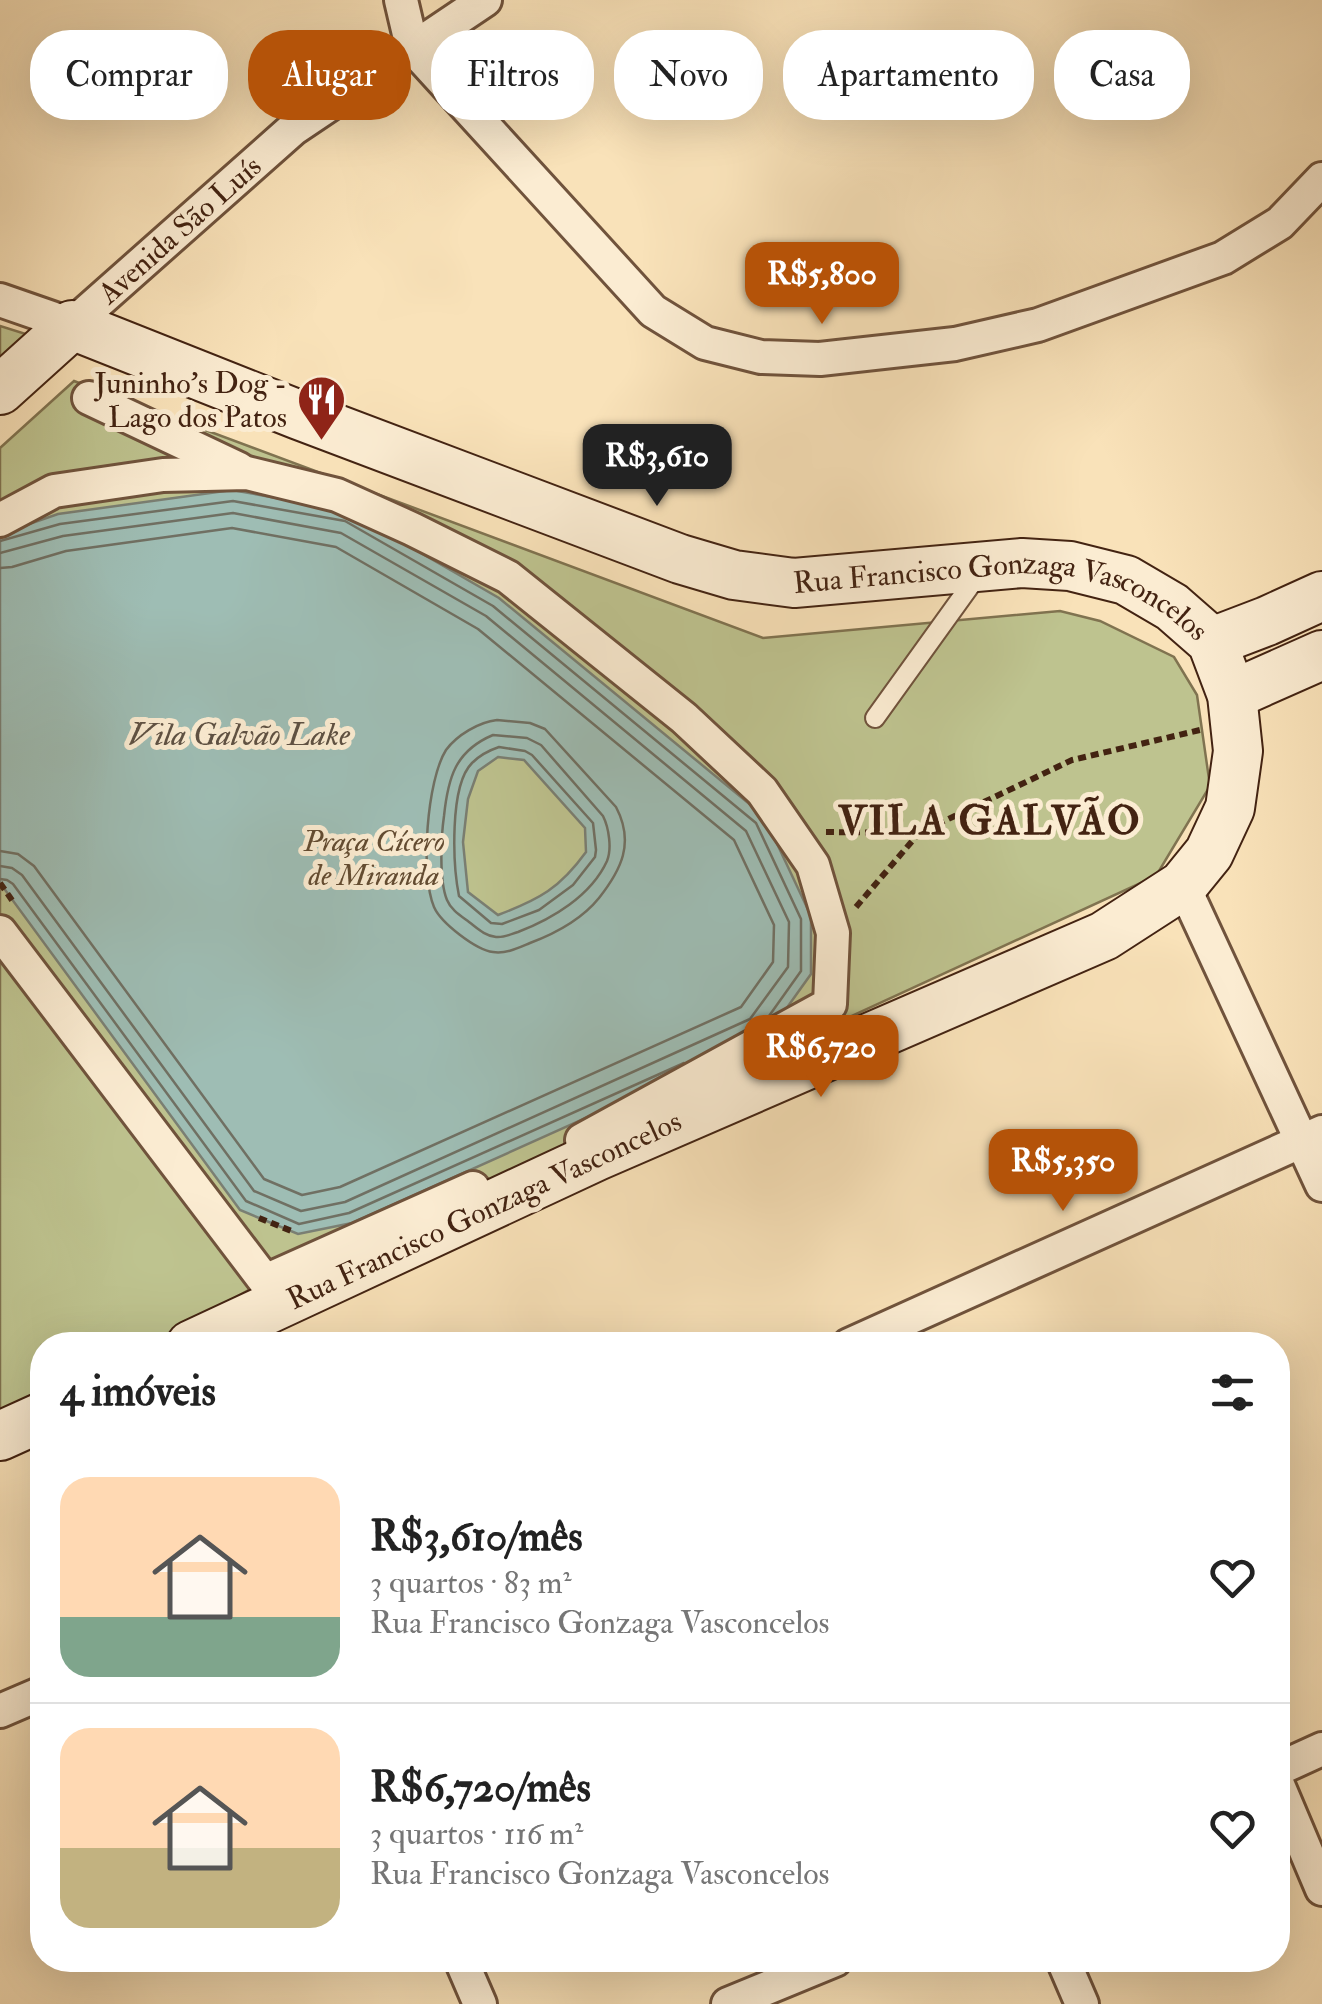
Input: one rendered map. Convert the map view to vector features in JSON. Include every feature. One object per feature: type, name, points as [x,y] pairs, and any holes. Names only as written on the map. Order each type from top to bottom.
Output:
[{"type":"street","points":[[401,0],[412,47],[654,311],[704,343],[761,358],[820,359],[955,344],[1038,325],[1223,258],[1280,223],[1322,179]]},
{"type":"street","name":"Avenida São Luís","points":[[72,324],[293,128],[485,0]]},
{"type":"street","points":[[0,300],[72,324],[0,390]]},
{"type":"street","name":"Rua Francisco Gonzaga Vasconcelos","points":[[72,324],[680,559],[734,575],[794,583],[1022,563],[1070,566],[1126,580],[1172,607],[1212,642],[1233,708],[1238,751],[1230,808],[1208,853],[1183,885],[1104,936],[597,1156],[219,1332]]},
{"type":"street","points":[[12,924],[265,1281],[593,1135],[830,1004],[833,934],[813,865],[790,831],[762,791],[684,718],[576,629],[508,576],[412,529],[337,495],[247,473],[89,398]]},
{"type":"street","points":[[0,520],[54,491],[163,475],[247,473]]},
{"type":"street","points":[[1212,642],[1322,596]]},
{"type":"street","points":[[1267,621],[1262,632],[1263,651],[1273,662],[1306,663]]},
{"type":"street","points":[[1233,708],[1306,663]]},
{"type":"street","points":[[1183,885],[1312,1136],[1322,1185]]},
{"type":"street","points":[[878,1332],[1312,1136]]},
{"type":"street","points":[[0,1436],[30,1422]]},
{"type":"street","points":[[0,1711],[30,1698]]},
{"type":"street","points":[[1290,1764],[1322,1749]]},
{"type":"street","points":[[1290,1813],[1322,1889]]},
{"type":"street","points":[[467,1972],[480,2004]]},
{"type":"street","points":[[728,2004],[806,1972]]},
{"type":"street","points":[[1068,1972],[1082,2004]]},
{"type":"lane","points":[[875,718],[983,568]]},
{"type":"path","points":[[833,934],[919,834],[1072,760],[1233,708]]},
{"type":"path","points":[[790,831],[919,834]]},
{"type":"path","points":[[0,884],[12,924]]},
{"type":"path","points":[[255,1216],[298,1234]]},
{"type":"green space","points":[[0,326],[32,336],[0,362]]},
{"type":"green space","name":"Praça Cícero de Miranda","points":[[74,381],[763,638],[1060,611],[1100,621],[1174,657],[1197,695],[1210,786],[1156,876],[265,1281],[174,1332],[30,1332],[30,1397],[0,1412],[0,448]]},
{"type":"water","name":"Vila Galvão Lake","points":[[232,490],[348,511],[499,598],[764,816],[811,916],[811,974],[766,1037],[352,1223],[298,1234],[240,1210],[0,883],[0,534],[58,514]],"holes":[[[498,757],[524,760],[585,828],[586,852],[548,891],[498,915],[468,892],[463,842],[468,799],[478,771]]]},
{"type":"place","name":"Juninho's Dog - Lago dos Patos","points":[[322,442]]},
{"type":"district","name":"VILA GALVÃO","points":[[990,820]]}]
